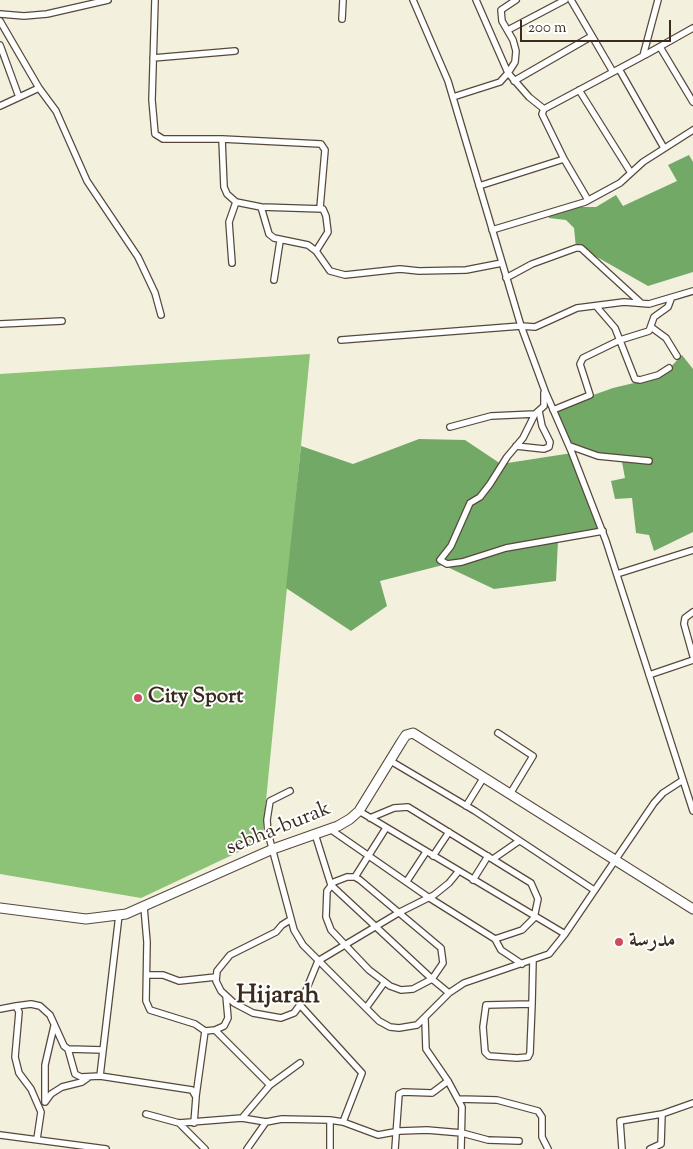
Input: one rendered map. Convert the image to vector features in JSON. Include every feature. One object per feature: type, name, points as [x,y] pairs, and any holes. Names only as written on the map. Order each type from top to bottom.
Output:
[{"type":"main road","name":"sebha-burak","points":[[0,908],[86,919],[119,915],[144,908],[274,849],[350,820],[359,811],[406,735],[416,734],[693,909]]},
{"type":"street","points":[[0,14],[10,16],[47,14],[108,0]]},
{"type":"street","points":[[155,0],[152,117],[158,136],[178,140],[222,139],[321,144],[325,150],[320,208]]},
{"type":"street","points":[[342,19],[343,0]]},
{"type":"street","points":[[413,0],[448,81],[521,326],[544,391],[570,446],[602,530],[693,811]]},
{"type":"street","points":[[476,0],[508,74],[544,109]]},
{"type":"street","points":[[453,98],[500,82],[508,74],[515,62],[516,51],[508,30],[502,21],[501,10],[516,0]]},
{"type":"street","points":[[508,30],[565,0]]},
{"type":"street","points":[[570,0],[664,148]]},
{"type":"street","points":[[643,56],[658,0]]},
{"type":"street","points":[[1,24],[39,88],[56,112],[87,181],[138,257],[155,293],[161,315]]},
{"type":"street","points":[[588,200],[542,118],[544,109],[693,28]]},
{"type":"street","points":[[514,81],[592,36]]},
{"type":"street","points":[[0,45],[3,63],[19,97]]},
{"type":"street","points":[[660,47],[693,102]]},
{"type":"street","points":[[153,58],[235,51]]},
{"type":"street","points":[[0,106],[39,88]]},
{"type":"street","points":[[579,90],[631,173]]},
{"type":"street","points":[[492,230],[588,200],[620,183],[643,162],[693,130]]},
{"type":"street","points":[[222,139],[224,187],[227,194],[236,202],[261,207],[320,208],[326,213],[328,232],[316,251]]},
{"type":"street","points":[[479,186],[564,159]]},
{"type":"street","points":[[232,263],[229,222],[236,202]]},
{"type":"street","points":[[261,207],[269,234],[280,240],[308,245],[316,251],[330,270],[345,275],[400,269],[419,271],[466,270],[502,263]]},
{"type":"street","points":[[274,280],[280,240]]},
{"type":"street","points":[[506,278],[532,264],[576,248],[581,248],[642,304]]},
{"type":"street","points":[[341,340],[521,326],[538,327],[571,310],[624,302],[642,304],[671,299],[693,291]]},
{"type":"street","points":[[553,410],[590,395],[580,364],[582,360],[620,340],[647,332],[651,327],[654,317],[668,307],[671,299]]},
{"type":"street","points":[[596,306],[612,323],[635,379],[640,380],[658,375],[669,368]]},
{"type":"street","points":[[0,324],[62,321]]},
{"type":"street","points":[[651,327],[666,338],[677,356]]},
{"type":"street","points":[[544,391],[544,406],[537,413],[480,497],[470,503],[451,546],[440,560],[447,564],[462,562],[506,548],[602,530]]},
{"type":"street","points":[[450,427],[491,416],[537,413]]},
{"type":"street","points":[[516,446],[544,450],[549,447],[550,442],[537,413]]},
{"type":"street","points":[[570,446],[598,456],[650,461]]},
{"type":"street","points":[[617,574],[693,550]]},
{"type":"street","points":[[693,612],[685,618],[684,624],[693,656]]},
{"type":"street","points":[[649,674],[693,660]]},
{"type":"street","points":[[498,733],[533,756],[510,794]]},
{"type":"street","points":[[389,760],[466,806],[594,890]]},
{"type":"street","points":[[466,806],[484,777]]},
{"type":"street","points":[[290,791],[275,797],[268,808],[268,832],[274,849],[290,920],[298,938],[318,961],[379,1021],[390,1027],[410,1027],[425,1019],[449,992],[474,978],[548,954],[565,934],[663,793],[683,780]]},
{"type":"street","points":[[686,790],[693,788]]},
{"type":"street","points":[[370,818],[394,808],[407,806],[532,885],[538,899],[534,918],[522,930],[495,939]]},
{"type":"street","points":[[359,811],[534,918],[565,934]]},
{"type":"street","points":[[330,828],[428,897],[495,939],[500,949],[522,964]]},
{"type":"street","points":[[355,877],[400,912],[442,950],[443,963],[432,979],[418,988],[406,990],[384,983],[331,930],[326,921],[326,897],[331,885],[337,880],[355,877],[386,828]]},
{"type":"street","points":[[433,856],[449,832]]},
{"type":"street","points":[[315,834],[331,885],[432,979],[449,992]]},
{"type":"street","points":[[473,880],[490,858],[519,841]]},
{"type":"street","points":[[407,881],[426,852]]},
{"type":"street","points":[[290,920],[282,924],[276,932],[230,955],[220,966],[216,977],[217,984],[226,996],[247,1010],[261,1016],[284,1018],[300,1005],[318,961],[446,886],[458,872]]},
{"type":"street","points":[[144,908],[147,942],[146,1001],[150,1010],[194,1024],[205,1032],[224,1026],[228,1018],[226,996]]},
{"type":"street","points":[[100,1076],[119,915]]},
{"type":"street","points":[[532,1004],[486,1005],[483,1027],[485,1052],[490,1056],[528,1057],[532,1004],[533,960]]},
{"type":"street","points":[[146,975],[163,975],[179,981],[216,977]]},
{"type":"street","points":[[366,1008],[384,983]]},
{"type":"street","points":[[0,1010],[31,1004],[40,1006],[55,1024],[57,1035],[68,1049],[76,1074],[81,1077],[100,1076],[189,1088],[196,1097]]},
{"type":"street","points":[[300,1005],[362,1073],[343,1122]]},
{"type":"street","points":[[16,1006],[19,1012],[15,1057],[17,1066],[41,1112]]},
{"type":"street","points":[[425,1019],[426,1049],[448,1081],[458,1099],[463,1114],[462,1149]]},
{"type":"street","points":[[45,1102],[45,1065],[55,1024]]},
{"type":"street","points":[[215,1030],[270,1085]]},
{"type":"street","points":[[194,1123],[205,1032]]},
{"type":"street","points":[[68,1049],[103,1050]]},
{"type":"street","points":[[242,1118],[270,1085],[300,1063]]},
{"type":"street","points":[[38,1139],[41,1112],[51,1094],[62,1087],[82,1082],[89,1077]]},
{"type":"street","points":[[395,1149],[400,1092],[432,1093],[448,1081]]},
{"type":"street","points":[[458,1099],[497,1100],[538,1111],[542,1117],[542,1137],[548,1149]]},
{"type":"street","points":[[622,1149],[620,1121],[662,1114],[693,1104]]},
{"type":"street","points":[[146,1114],[180,1123],[242,1118],[266,1122],[282,1119],[330,1120],[343,1122],[371,1134],[427,1130],[462,1133],[488,1140],[519,1141]]},
{"type":"street","points":[[650,1149],[660,1146],[662,1114]]},
{"type":"street","points":[[330,1120],[330,1149]]},
{"type":"street","points":[[247,1149],[266,1122]]},
{"type":"street","points":[[180,1123],[204,1149]]},
{"type":"street","points":[[0,1135],[106,1149]]},
{"type":"green space","points":[[689,155],[693,162],[693,272],[648,286],[581,248],[576,248],[574,228],[566,220],[549,218],[548,214],[570,207],[596,207],[616,195],[623,206],[677,181],[668,165]]},
{"type":"green space","name":"City Sport","points":[[310,354],[262,841],[141,898],[0,874],[0,374]]},
{"type":"green space","points":[[682,355],[693,369],[693,532],[654,551],[649,535],[636,533],[632,498],[615,499],[611,481],[625,478],[622,462],[570,446],[554,409],[613,388],[655,378],[666,372]]},
{"type":"green space","points":[[419,439],[465,440],[501,464],[572,453],[603,533],[558,541],[556,581],[494,589],[443,565],[380,581],[387,606],[351,631],[286,588],[301,446],[353,464]]},
{"type":"place","name":"City Sport","points":[[138,698]]},
{"type":"place","name":"مدرسة","points":[[619,942]]},
{"type":"district","name":"Hijarah","points":[[278,998]]}]
